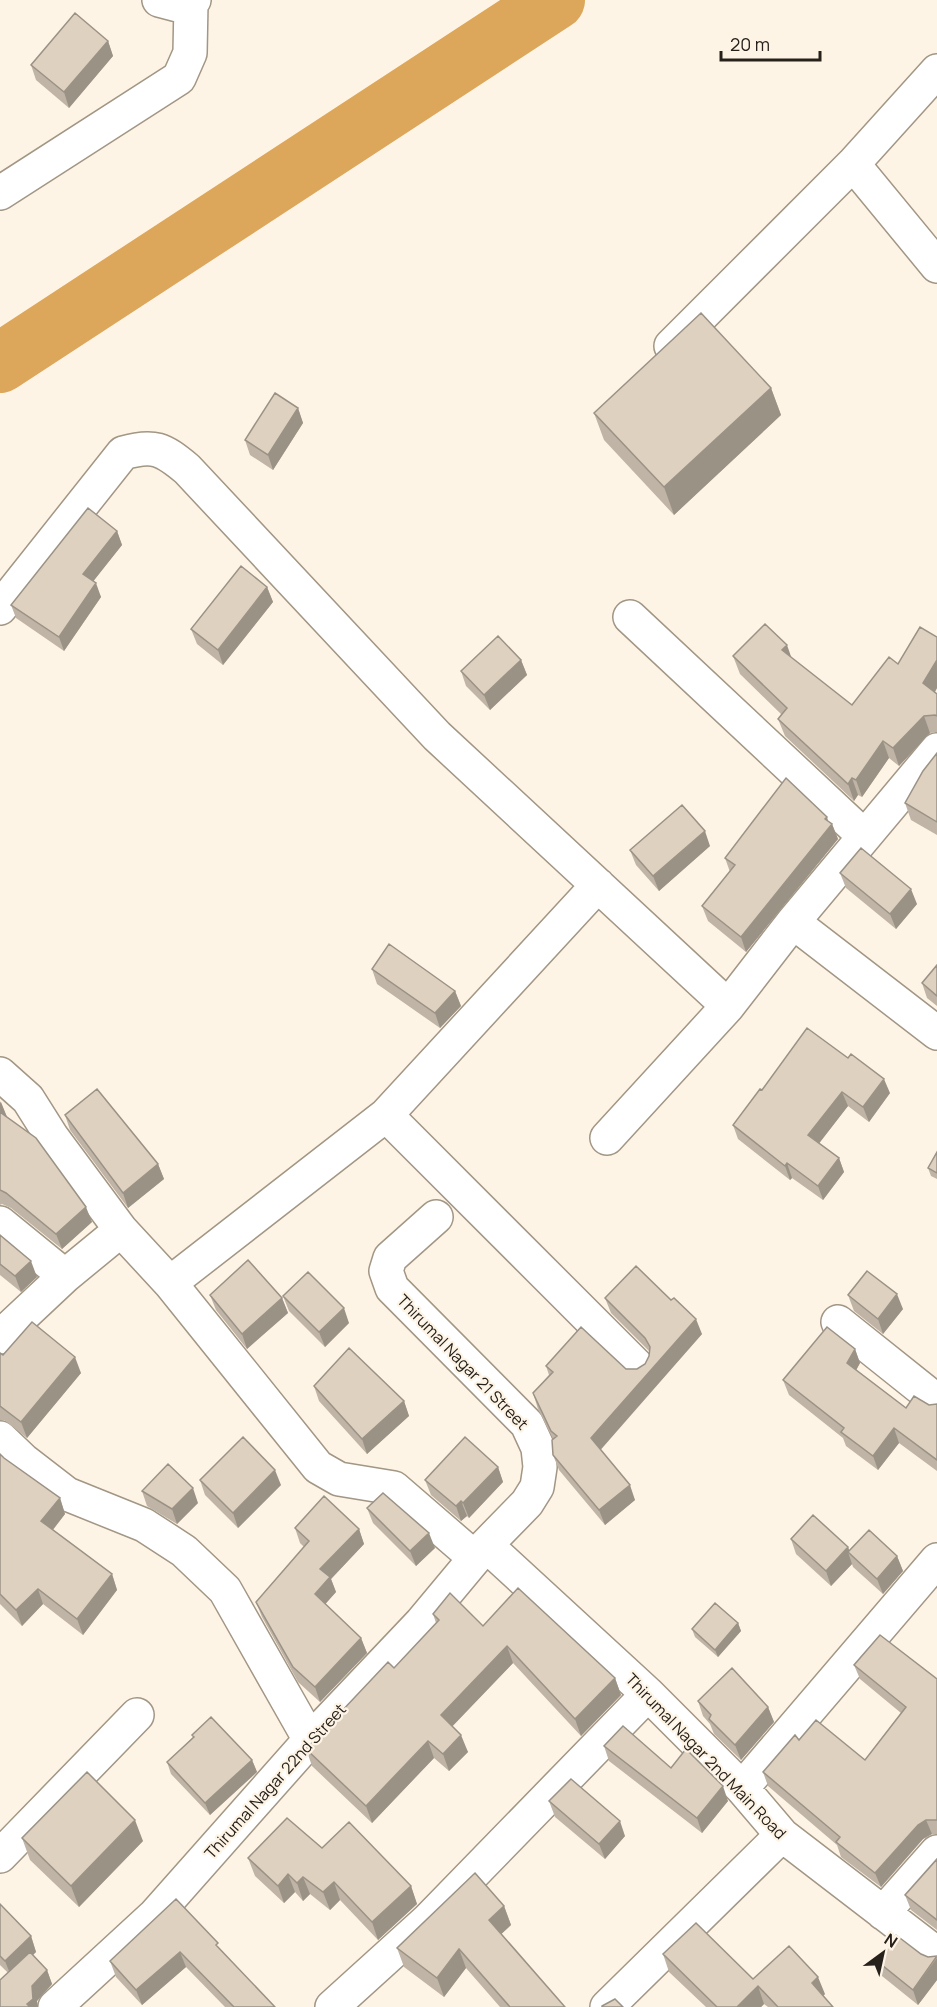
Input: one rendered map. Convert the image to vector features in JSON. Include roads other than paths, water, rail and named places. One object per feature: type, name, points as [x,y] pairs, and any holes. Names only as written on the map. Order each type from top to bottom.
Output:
[{"type":"street","points":[[4,185],[179,78],[190,53],[182,1]]},
{"type":"street","points":[[650,367],[853,164],[937,71]]},
{"type":"street","points":[[853,164],[937,266]]},
{"type":"street","points":[[0,608],[123,453],[145,447],[167,452],[187,469],[436,736],[728,1006]]},
{"type":"street","points":[[630,617],[864,837]]},
{"type":"street","points":[[607,1138],[728,1006],[793,922],[937,750]]},
{"type":"street","points":[[170,1284],[386,1115],[598,885]]},
{"type":"street","points":[[793,922],[937,1033]]},
{"type":"street","name":"Thirumal Nagar 2nd Main Road","points":[[0,1074],[28,1099],[52,1137],[121,1230],[170,1284],[318,1467],[339,1479],[394,1488],[481,1552],[648,1694],[742,1788],[782,1835],[937,1954]]},
{"type":"street","points":[[386,1115],[637,1366]]},
{"type":"street","name":"Thirumal Nagar 21 Street","points":[[436,1217],[390,1258],[386,1271],[392,1288],[527,1424],[538,1448],[540,1467],[537,1487],[527,1503],[481,1552]]},
{"type":"street","points":[[0,1223],[65,1276]]},
{"type":"street","points":[[0,1337],[65,1276],[121,1230]]},
{"type":"street","points":[[838,1322],[937,1401]]},
{"type":"street","points":[[0,1438],[23,1460],[67,1494],[144,1525],[184,1551],[225,1590],[310,1740]]},
{"type":"street","name":"Thirumal Nagar 22nd Street","points":[[55,2007],[155,1915],[310,1740],[421,1623],[481,1552]]},
{"type":"street","points":[[742,1788],[937,1560]]},
{"type":"street","points":[[332,2007],[428,1920],[648,1694]]},
{"type":"street","points":[[0,1856],[137,1715]]},
{"type":"street","points":[[607,2007],[782,1835]]},
{"type":"street","points":[[883,1913],[937,1852]]},
{"type":"waterway","points":[[0,363],[555,0]]}]
